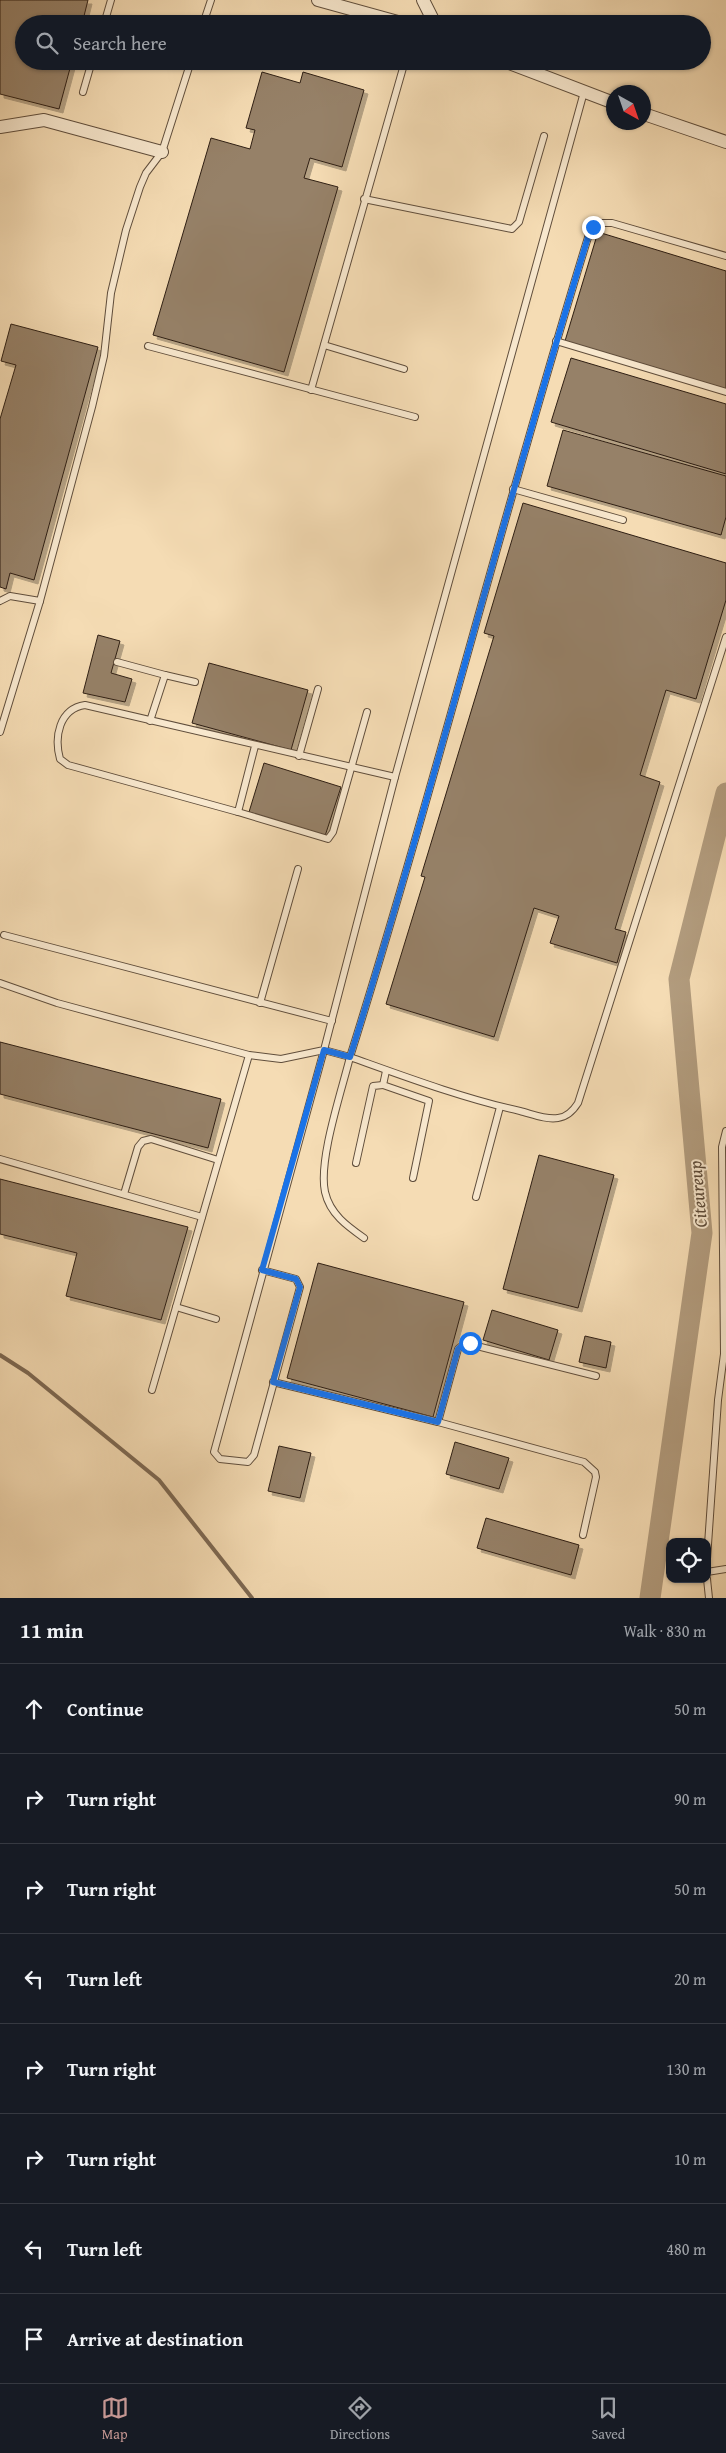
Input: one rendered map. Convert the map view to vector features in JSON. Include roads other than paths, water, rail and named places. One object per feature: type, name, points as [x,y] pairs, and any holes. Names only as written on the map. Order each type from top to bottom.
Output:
[{"type":"street","points":[[318,0],[346,4],[378,15]]},
{"type":"street","points":[[423,0],[430,15]]},
{"type":"street","points":[[527,70],[606,100]]},
{"type":"street","points":[[651,116],[726,142]]},
{"type":"street","points":[[0,126],[38,120],[60,123],[162,152]]},
{"type":"lane","points":[[107,15],[111,0]]},
{"type":"lane","points":[[206,15],[211,0]]},
{"type":"lane","points":[[83,92],[89,70]]},
{"type":"lane","points":[[0,732],[40,601],[92,407],[104,356],[111,293],[126,230],[146,173],[162,152],[188,70]]},
{"type":"lane","points":[[311,390],[402,70]]},
{"type":"lane","points":[[262,1270],[296,1279],[300,1287],[252,1459],[248,1462],[220,1459],[214,1452],[262,1270],[332,1022],[395,777],[584,92]]},
{"type":"lane","points":[[364,199],[512,229],[519,222],[544,136]]},
{"type":"lane","points":[[364,1238],[342,1223],[332,1209],[325,1193],[327,1151],[350,1057],[391,928],[513,490],[590,231],[595,225],[612,223],[726,256]]},
{"type":"lane","points":[[556,341],[726,392]]},
{"type":"lane","points":[[324,344],[404,369]]},
{"type":"lane","points":[[148,346],[415,417]]},
{"type":"lane","points":[[513,490],[623,520]]},
{"type":"lane","points":[[0,601],[10,596],[40,601]]},
{"type":"lane","points":[[0,983],[57,1003],[249,1055],[281,1059],[324,1050],[500,1107],[558,1118],[573,1111],[578,1103],[726,637]]},
{"type":"lane","points":[[117,662],[195,682]]},
{"type":"lane","points":[[150,721],[165,675]]},
{"type":"lane","points":[[299,756],[318,689]]},
{"type":"lane","points":[[367,712],[351,767],[332,832],[328,839],[68,765],[60,759],[57,735],[64,716],[74,706],[85,705],[255,746],[351,767],[395,777]]},
{"type":"lane","points":[[238,812],[255,746]]},
{"type":"lane","points":[[260,1003],[298,869]]},
{"type":"lane","points":[[4,935],[332,1022]]},
{"type":"lane","points":[[152,1390],[249,1055]]},
{"type":"lane","points":[[383,1085],[386,1071]]},
{"type":"lane","points":[[356,1163],[373,1086],[383,1085],[429,1101],[413,1178]]},
{"type":"lane","points":[[476,1197],[500,1107]]},
{"type":"lane","points":[[708,1538],[718,1400],[724,1354],[722,1148],[726,1131]]},
{"type":"lane","points":[[124,1194],[138,1147],[143,1141],[151,1139],[218,1160]]},
{"type":"lane","points":[[0,1159],[202,1217]]},
{"type":"lane","points":[[176,1308],[216,1319]]},
{"type":"lane","points":[[438,1422],[458,1349],[465,1343],[596,1376]]},
{"type":"lane","points":[[273,1382],[438,1422],[584,1462],[590,1466],[596,1477],[584,1535]]},
{"type":"lane","points":[[711,1571],[726,1569]]},
{"type":"lane","points":[[707,1583],[709,1598]]},
{"type":"waterway","name":"Citeureup","points":[[650,1598],[702,1233],[679,979],[726,793]]},
{"type":"waterway","points":[[0,1355],[28,1373],[159,1480],[252,1598]]}]
